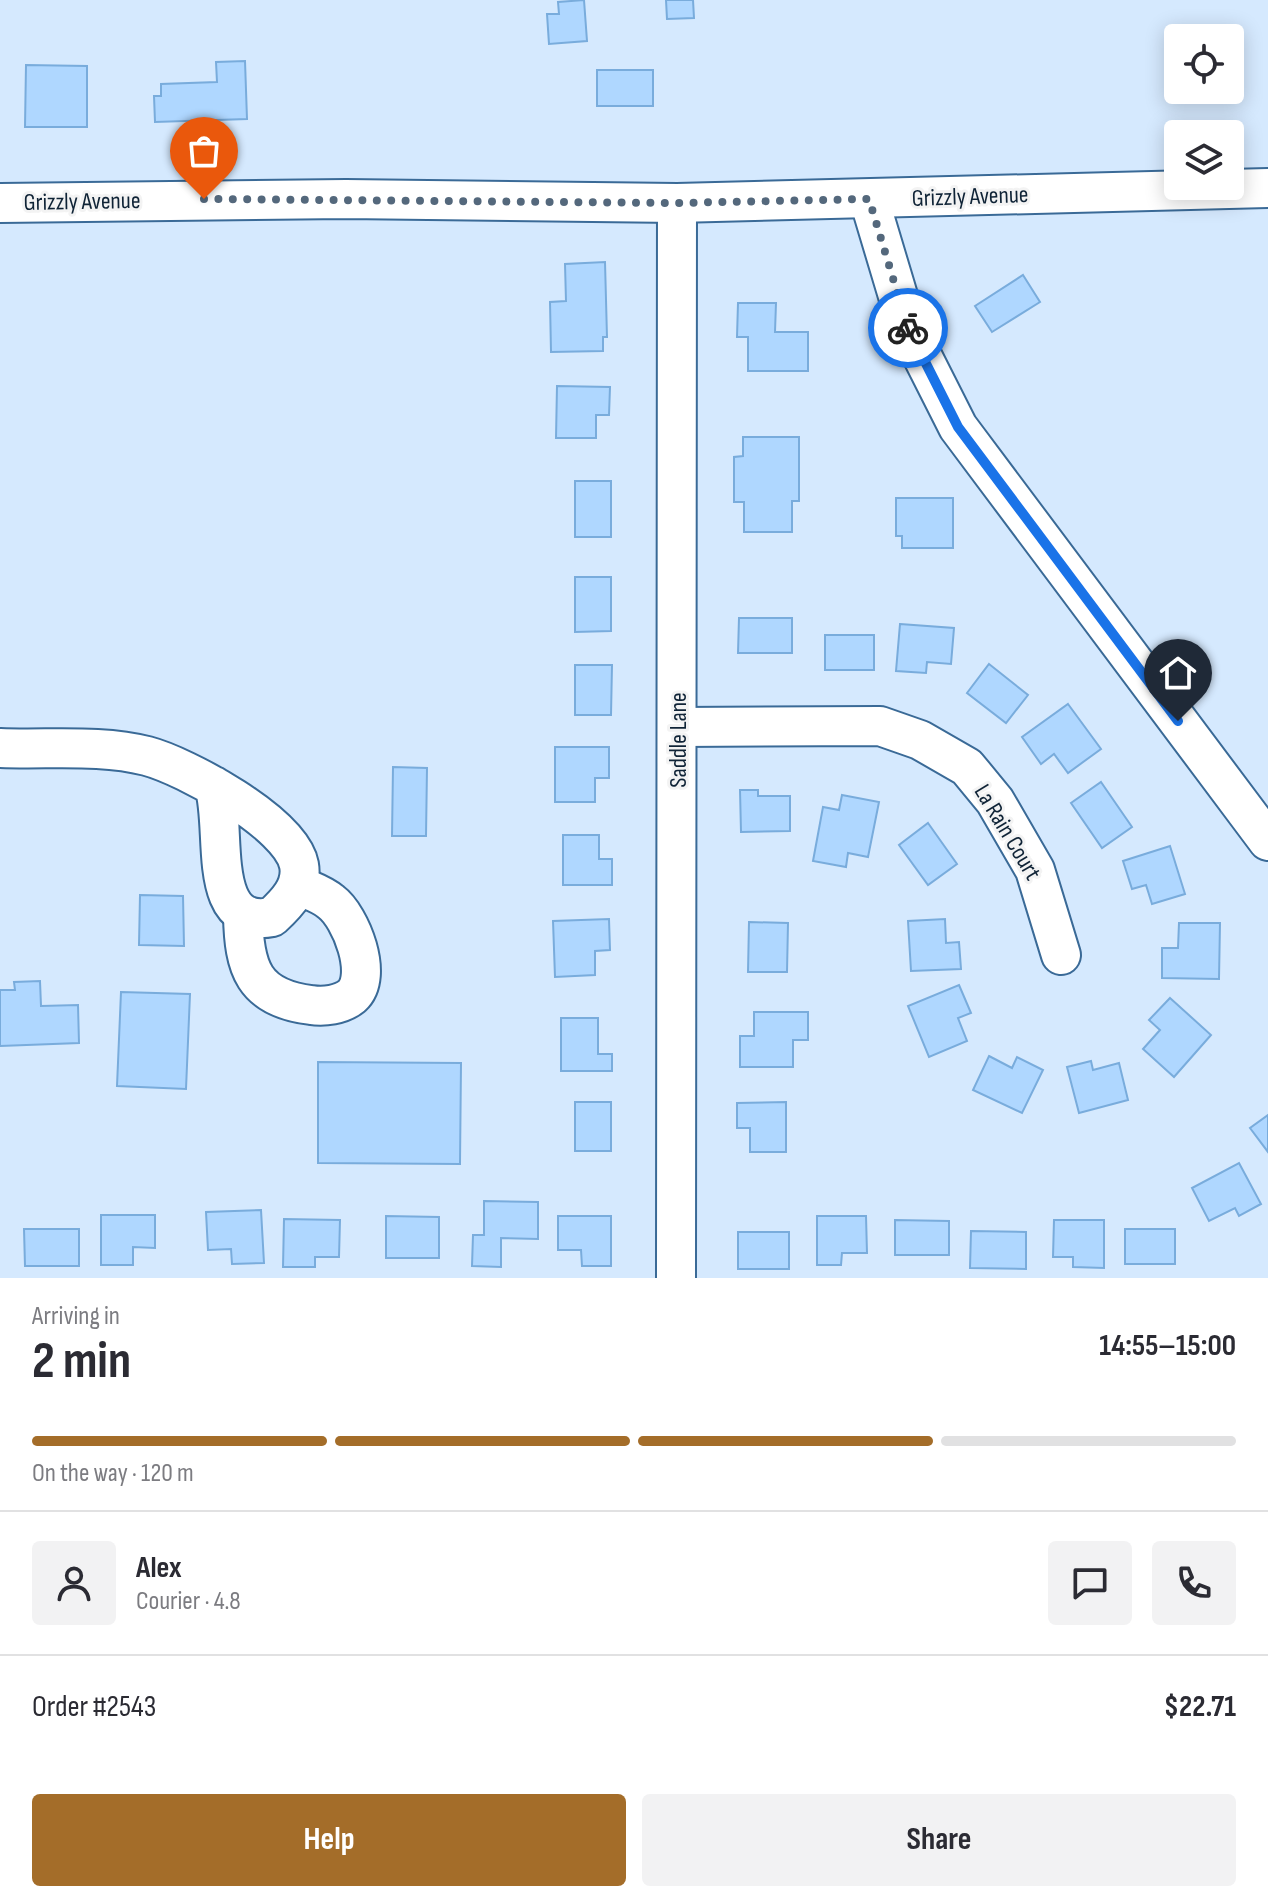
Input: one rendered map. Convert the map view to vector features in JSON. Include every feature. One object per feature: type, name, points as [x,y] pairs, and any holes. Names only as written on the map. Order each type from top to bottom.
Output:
[{"type":"street","name":"Grizzly Avenue","points":[[0,203],[298,199],[677,203],[1268,188]]},
{"type":"street","points":[[869,199],[907,326],[958,427],[1268,841]]},
{"type":"street","name":"Saddle Lane","points":[[676,1278],[677,203]]},
{"type":"street","name":"La Rain Court","points":[[678,727],[880,726],[920,740],[967,767],[995,801],[1035,870],[1061,955]]},
{"type":"street","points":[[0,748],[145,756],[182,768],[236,798],[293,852],[299,864],[298,885],[272,917],[254,920],[243,915],[227,897],[214,786]]},
{"type":"street","points":[[243,915],[243,950],[254,977],[271,995],[319,1006],[341,1003],[355,994],[362,970],[354,935],[333,902],[298,885]]},
{"type":"building","points":[[584,0],[587,41],[549,44],[547,14],[559,14],[558,2]]},
{"type":"building","points":[[666,0],[693,0],[694,18],[667,19]]},
{"type":"building","points":[[245,61],[247,119],[155,122],[154,96],[161,96],[161,84],[217,82],[216,62]]},
{"type":"building","points":[[26,65],[87,66],[87,127],[25,127]]},
{"type":"building","points":[[597,70],[653,70],[653,106],[597,106]]},
{"type":"building","points":[[605,262],[607,337],[603,337],[603,351],[551,352],[550,302],[566,301],[565,264]]},
{"type":"building","points":[[1023,275],[1040,302],[992,332],[975,306]]},
{"type":"building","points":[[738,303],[776,303],[775,332],[808,332],[808,371],[748,371],[748,337],[737,337]]},
{"type":"building","points":[[557,386],[610,387],[609,415],[596,415],[596,438],[556,438]]},
{"type":"building","points":[[743,437],[799,437],[799,501],[792,501],[792,532],[744,532],[744,502],[734,502],[734,457],[743,456]]},
{"type":"building","points":[[575,481],[611,481],[611,537],[575,537]]},
{"type":"building","points":[[896,498],[953,498],[953,548],[902,548],[902,536],[896,536]]},
{"type":"building","points":[[575,577],[611,577],[611,631],[575,632]]},
{"type":"building","points":[[739,618],[792,618],[792,653],[738,653]]},
{"type":"building","points":[[900,624],[954,628],[951,664],[927,662],[926,673],[896,671]]},
{"type":"building","points":[[825,635],[874,635],[874,670],[825,670]]},
{"type":"building","points":[[989,664],[1028,695],[1006,723],[967,693]]},
{"type":"building","points":[[575,665],[612,665],[611,715],[575,715]]},
{"type":"building","points":[[1068,704],[1101,749],[1068,773],[1054,754],[1041,764],[1022,737]]},
{"type":"building","points":[[555,747],[609,747],[609,778],[595,778],[595,802],[555,802]]},
{"type":"building","points":[[393,767],[427,768],[426,836],[392,836]]},
{"type":"building","points":[[1101,782],[1132,827],[1102,848],[1071,803]]},
{"type":"building","points":[[740,790],[758,790],[758,796],[790,796],[790,831],[741,832]]},
{"type":"building","points":[[842,795],[879,802],[868,857],[848,853],[846,867],[813,861],[823,807],[839,810]]},
{"type":"building","points":[[928,823],[957,864],[928,885],[899,845]]},
{"type":"building","points":[[563,835],[599,835],[599,859],[612,859],[612,885],[563,885]]},
{"type":"building","points":[[1170,846],[1185,894],[1152,904],[1146,885],[1132,889],[1123,861]]},
{"type":"building","points":[[140,895],[183,896],[184,946],[139,945]]},
{"type":"building","points":[[609,919],[610,950],[595,951],[595,975],[555,977],[553,921]]},
{"type":"building","points":[[945,919],[946,943],[959,942],[961,969],[911,971],[908,921]]},
{"type":"building","points":[[749,922],[788,923],[787,972],[748,972]]},
{"type":"building","points":[[1179,923],[1220,923],[1219,979],[1162,978],[1162,948],[1178,948]]},
{"type":"building","points":[[40,981],[41,1006],[78,1005],[79,1043],[0,1046],[0,990],[15,990],[14,982]]},
{"type":"building","points":[[959,985],[971,1013],[958,1018],[967,1041],[929,1057],[908,1006]]},
{"type":"building","points":[[121,992],[190,994],[186,1089],[117,1086]]},
{"type":"building","points":[[1170,998],[1211,1035],[1174,1077],[1143,1049],[1160,1030],[1149,1020]]},
{"type":"building","points":[[754,1012],[808,1012],[808,1040],[793,1040],[793,1067],[740,1067],[740,1036],[754,1036]]},
{"type":"building","points":[[561,1018],[598,1018],[598,1054],[612,1054],[612,1071],[561,1071]]},
{"type":"building","points":[[989,1056],[1012,1068],[1017,1057],[1043,1070],[1022,1113],[973,1090]]},
{"type":"building","points":[[1091,1061],[1093,1070],[1119,1063],[1128,1100],[1079,1113],[1067,1067]]},
{"type":"building","points":[[318,1062],[461,1063],[460,1164],[318,1163]]},
{"type":"building","points":[[575,1102],[611,1102],[611,1151],[575,1151]]},
{"type":"building","points":[[786,1102],[786,1152],[750,1152],[750,1128],[737,1128],[737,1103]]},
{"type":"building","points":[[1268,1115],[1268,1152],[1250,1128]]},
{"type":"building","points":[[1239,1163],[1261,1204],[1239,1216],[1235,1208],[1209,1221],[1192,1188]]},
{"type":"building","points":[[484,1201],[538,1202],[538,1239],[501,1238],[501,1267],[472,1266],[473,1235],[484,1235]]},
{"type":"building","points":[[261,1210],[264,1263],[232,1264],[231,1249],[208,1250],[206,1212]]},
{"type":"building","points":[[101,1215],[155,1215],[155,1248],[133,1247],[133,1265],[101,1265]]},
{"type":"building","points":[[386,1216],[439,1217],[439,1258],[386,1258]]},
{"type":"building","points":[[558,1216],[611,1216],[611,1266],[582,1266],[581,1250],[558,1250]]},
{"type":"building","points":[[817,1216],[866,1216],[867,1253],[842,1253],[841,1265],[817,1265]]},
{"type":"building","points":[[284,1219],[340,1220],[339,1257],[315,1257],[315,1267],[283,1267]]},
{"type":"building","points":[[895,1220],[949,1221],[949,1255],[895,1255]]},
{"type":"building","points":[[1054,1220],[1104,1220],[1104,1268],[1073,1267],[1073,1257],[1053,1257]]},
{"type":"building","points":[[24,1229],[79,1229],[79,1266],[25,1266]]},
{"type":"building","points":[[1125,1229],[1175,1229],[1175,1264],[1125,1264]]},
{"type":"building","points":[[971,1231],[1026,1232],[1026,1269],[970,1268]]},
{"type":"building","points":[[738,1232],[789,1232],[789,1269],[738,1269]]},
{"type":"way so far","points":[[204,199],[677,203],[869,199],[908,328]]},
{"type":"route","points":[[908,328],[932,381],[958,427],[1178,721]]}]
